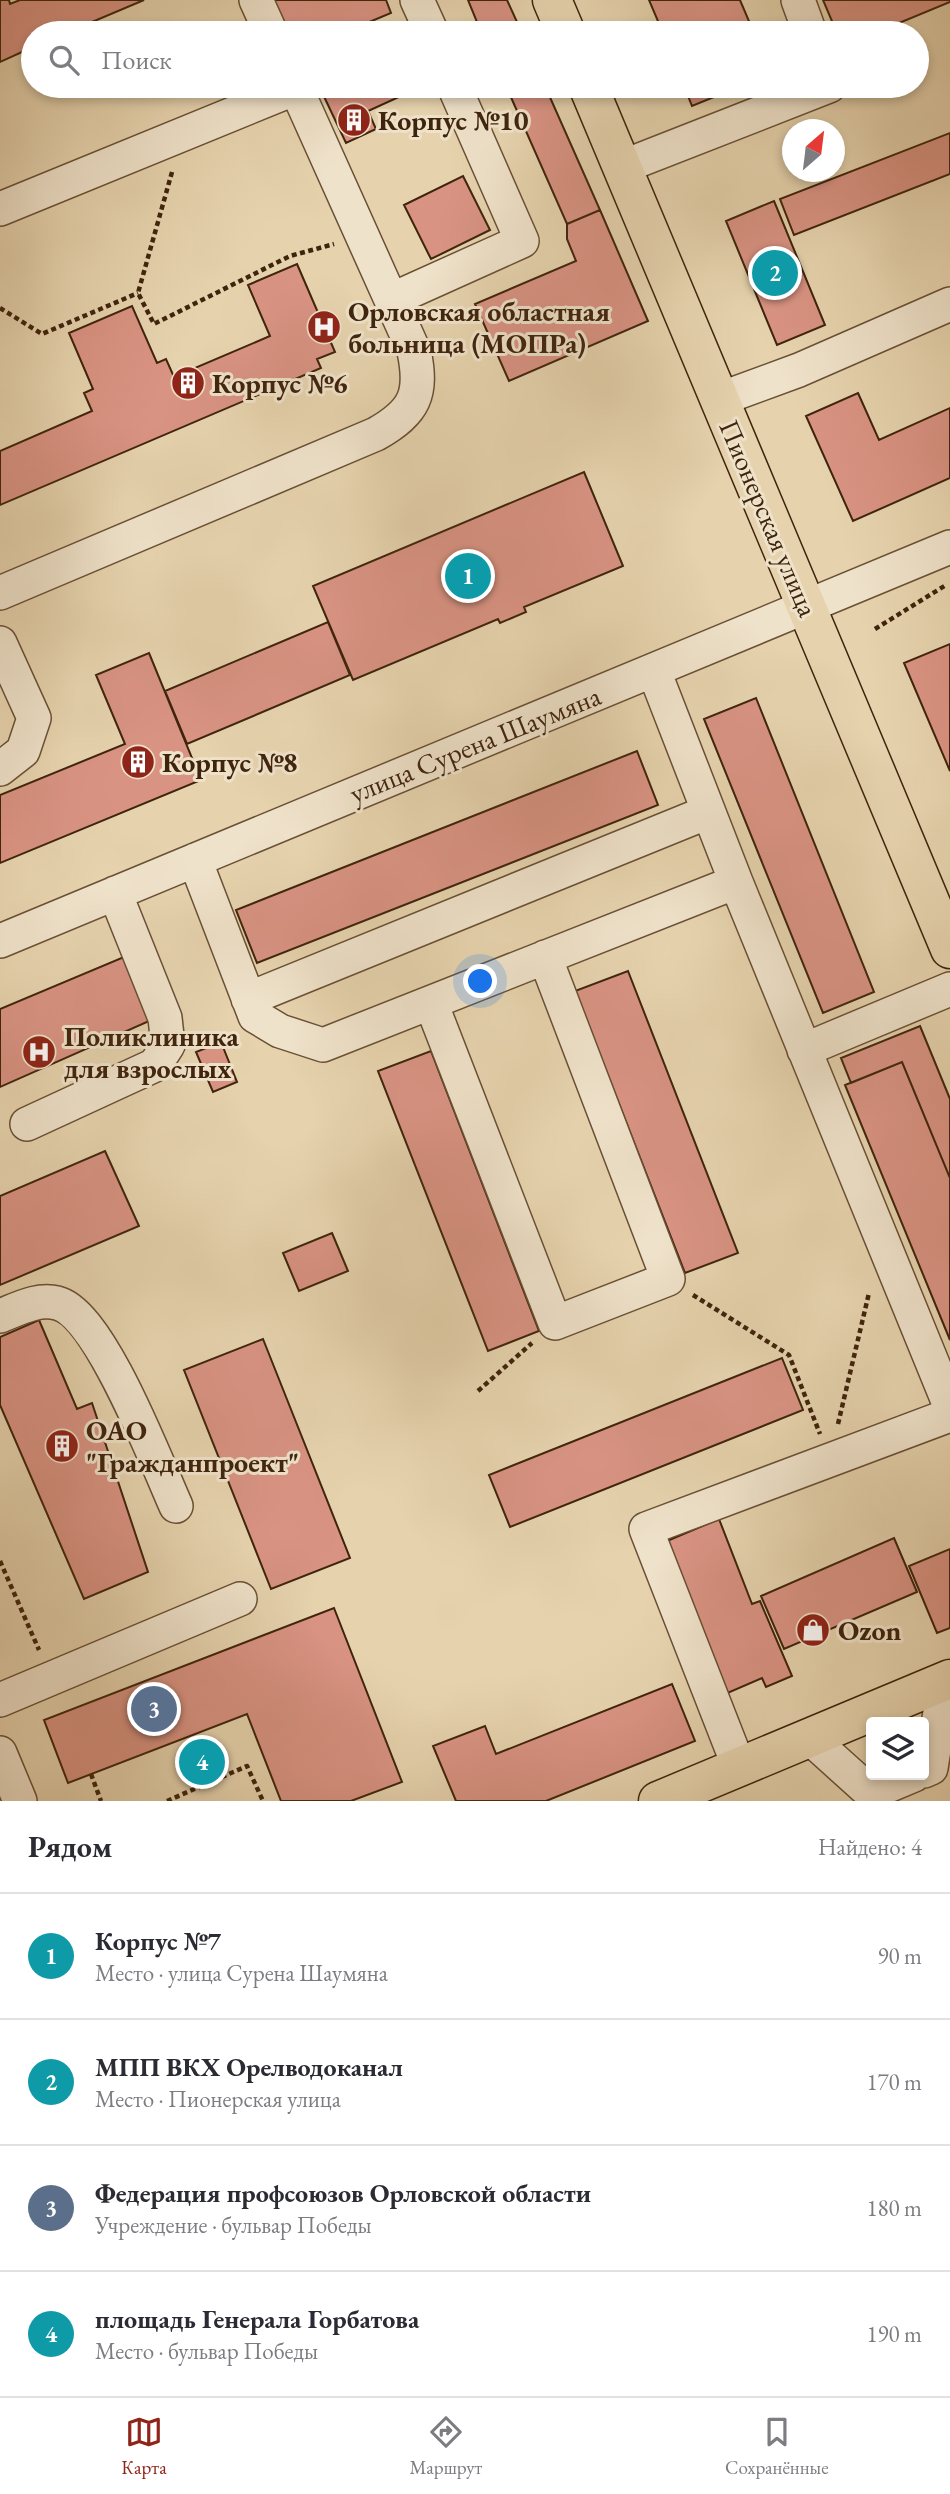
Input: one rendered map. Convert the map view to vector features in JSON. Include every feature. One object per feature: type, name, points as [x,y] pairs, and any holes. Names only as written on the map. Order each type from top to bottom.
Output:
[{"type":"main road","points":[[552,0],[561,21]]},
{"type":"main road","name":"Пионерская улица","points":[[593,98],[947,934]]},
{"type":"main road","points":[[658,1801],[947,1680]]},
{"type":"street","points":[[256,0],[266,21]]},
{"type":"street","points":[[417,0],[427,21]]},
{"type":"street","points":[[798,0],[806,21]]},
{"type":"street","points":[[0,209],[270,98]]},
{"type":"street","points":[[0,593],[376,434],[399,421],[415,399],[419,375],[414,351],[301,98]]},
{"type":"street","points":[[391,300],[522,241],[459,98]]},
{"type":"street","points":[[622,167],[799,98]]},
{"type":"street","points":[[719,399],[799,370],[950,304]]},
{"type":"street","name":"улица Сурена Шаумяна","points":[[0,941],[950,547]]},
{"type":"street","points":[[0,643],[34,719],[23,751],[0,768]]},
{"type":"street","points":[[654,671],[736,882],[950,1406]]},
{"type":"street","points":[[248,999],[708,812]]},
{"type":"street","points":[[195,860],[255,1016],[280,1031],[323,1045],[736,882]]},
{"type":"street","points":[[27,1125],[155,1065],[168,1045],[165,1018],[115,893]]},
{"type":"street","points":[[431,1003],[555,1322],[668,1279],[545,957]]},
{"type":"street","points":[[804,1050],[950,989]]},
{"type":"street","points":[[0,1316],[44,1302],[69,1308],[81,1318],[111,1365],[176,1506]]},
{"type":"street","points":[[739,1767],[646,1529],[950,1415]]},
{"type":"street","points":[[0,1700],[240,1600]]},
{"type":"street","points":[[929,1769],[947,1680]]},
{"type":"street","points":[[810,1738],[871,1793],[902,1780]]},
{"type":"street","points":[[0,1753],[20,1801]]},
{"type":"path","points":[[183,135],[138,293],[154,324],[290,256],[362,237]]},
{"type":"path","points":[[0,307],[42,334],[138,293]]},
{"type":"path","points":[[875,629],[950,583]]},
{"type":"path","points":[[668,1279],[789,1355],[830,1460]]},
{"type":"path","points":[[830,1460],[870,1292]]},
{"type":"path","points":[[478,1391],[555,1322]]},
{"type":"path","points":[[0,1561],[51,1678]]},
{"type":"path","points":[[167,1801],[247,1766],[262,1801]]},
{"type":"path","points":[[91,1774],[102,1801]]},
{"type":"building","points":[[0,0],[9,0],[10,4],[20,0],[144,0],[94,21],[21,21],[21,52],[0,62]]},
{"type":"building","points":[[268,0],[386,0],[391,13],[372,21],[277,21]]},
{"type":"building","points":[[468,0],[507,0],[517,21],[477,21]]},
{"type":"building","points":[[649,0],[740,0],[749,21],[658,21]]},
{"type":"building","points":[[823,0],[950,0],[904,21],[832,21]]},
{"type":"building","name":"Корпус №10","points":[[325,98],[397,98],[368,111],[376,129],[346,143]]},
{"type":"building","points":[[511,98],[550,98],[600,210],[567,224]]},
{"type":"building","points":[[689,98],[712,98],[692,106]]},
{"type":"building","points":[[950,133],[950,174],[794,235],[780,199],[824,182],[845,182],[845,174]]},
{"type":"building","points":[[463,176],[490,230],[431,259],[404,205]]},
{"type":"building","points":[[774,201],[825,325],[777,345],[726,221]]},
{"type":"building","points":[[600,210],[648,321],[509,381],[475,304],[576,261],[567,239],[567,224]]},
{"type":"building","name":"Корпус №6","points":[[297,264],[335,352],[317,359],[321,368],[0,505],[0,451],[92,411],[84,393],[93,389],[69,333],[132,306],[157,363],[166,359],[174,377],[270,336],[248,285]]},
{"type":"building","points":[[858,393],[879,440],[950,408],[950,478],[853,521],[806,416]]},
{"type":"building","points":[[584,472],[623,566],[524,607],[526,612],[500,623],[498,619],[353,680],[313,586]]},
{"type":"building","points":[[328,622],[350,675],[187,744],[165,691]]},
{"type":"building","points":[[950,644],[950,771],[904,663]]},
{"type":"building","name":"Корпус №8","points":[[149,653],[201,780],[0,863],[0,795],[125,744],[96,675]]},
{"type":"building","points":[[756,698],[874,992],[823,1013],[704,719]]},
{"type":"building","points":[[637,751],[658,805],[257,963],[236,910]]},
{"type":"building","name":"Поликлиника для взрослых","points":[[131,954],[156,1018],[0,1087],[0,1009]]},
{"type":"building","points":[[628,971],[738,1253],[685,1273],[575,991]]},
{"type":"building","points":[[920,1026],[950,1099],[950,1178],[902,1062],[851,1083],[841,1058]]},
{"type":"building","points":[[221,1042],[237,1082],[213,1092],[196,1052]]},
{"type":"building","points":[[431,1051],[539,1331],[488,1351],[378,1071]]},
{"type":"building","points":[[902,1062],[950,1178],[950,1340],[845,1085]]},
{"type":"building","name":"Поликлиника для взрослых","points":[[105,1151],[139,1226],[0,1285],[0,1196]]},
{"type":"building","points":[[332,1233],[348,1271],[299,1291],[283,1253]]},
{"type":"building","name":"ОАО \"Гражданпроект\"","points":[[39,1320],[77,1409],[92,1403],[148,1572],[84,1599],[0,1405],[0,1337]]},
{"type":"building","points":[[263,1339],[350,1558],[271,1589],[184,1370]]},
{"type":"building","points":[[782,1358],[803,1410],[510,1527],[489,1475]]},
{"type":"building","points":[[719,1519],[752,1604],[760,1601],[792,1676],[766,1687],[762,1678],[723,1695],[667,1541]]},
{"type":"building","points":[[894,1538],[917,1592],[784,1649],[761,1596]]},
{"type":"building","points":[[950,1549],[950,1628],[937,1633],[909,1566]]},
{"type":"building","points":[[334,1608],[402,1782],[351,1801],[281,1801],[247,1714],[68,1783],[44,1720]]},
{"type":"building","points":[[672,1684],[695,1741],[546,1801],[456,1801],[433,1746],[485,1726],[496,1754]]},
{"type":"place","name":"Корпус №10","points":[[354,120]]},
{"type":"place","name":"МПП ВКХ Орелводоканал","points":[[775,273]]},
{"type":"place","name":"Орловская областная больница (МОПРа)","points":[[324,327]]},
{"type":"place","name":"Корпус №6","points":[[188,383]]},
{"type":"place","name":"Корпус №7","points":[[468,576]]},
{"type":"place","name":"Корпус №8","points":[[138,762]]},
{"type":"place","name":"Поликлиника для взрослых","points":[[39,1052]]},
{"type":"place","name":"ОАО \"Гражданпроект\"","points":[[62,1446]]},
{"type":"place","name":"Ozon","points":[[813,1630]]},
{"type":"place","name":"Федерация профсоюзов Орловской области","points":[[154,1709]]},
{"type":"place","name":"площадь Генерала Горбатова","points":[[202,1762]]}]
